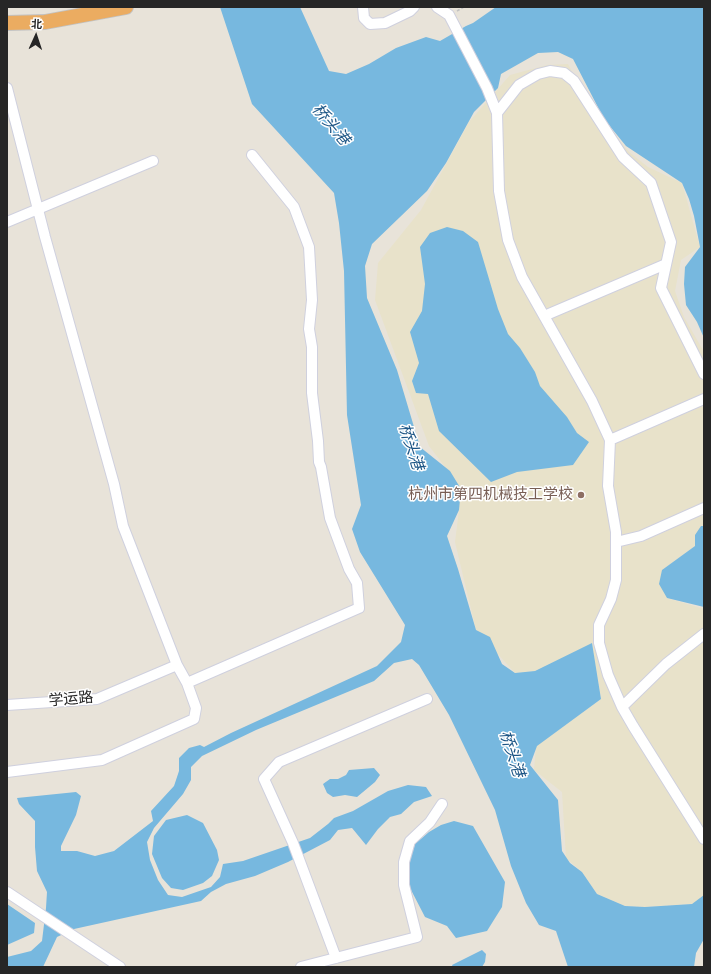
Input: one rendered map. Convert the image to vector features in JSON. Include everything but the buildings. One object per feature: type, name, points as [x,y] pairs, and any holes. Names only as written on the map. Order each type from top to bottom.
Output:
[{"type":"highway","points":[[7,23],[45,22],[101,13],[126,7]]},
{"type":"street","points":[[362,7],[364,18],[370,24],[385,22],[410,12],[414,7]]},
{"type":"street","points":[[437,7],[449,16],[487,88],[497,113],[499,191],[508,240],[522,277],[592,401],[610,440],[608,486],[616,542],[616,580],[611,599],[599,625],[599,643],[608,675],[622,707],[633,726],[704,839]]},
{"type":"street","points":[[497,113],[519,85],[538,74],[550,71],[564,73],[574,81],[623,157],[651,183],[671,242],[661,288],[704,374]]},
{"type":"street","points":[[7,88],[45,237],[114,484],[123,526],[177,665],[187,684],[196,708],[194,719],[102,760],[7,772]]},
{"type":"street","points":[[187,684],[359,608],[357,583],[349,569],[330,518],[319,462],[318,440],[312,393],[312,347],[310,329],[312,300],[308,247],[294,207],[252,155]]},
{"type":"street","points":[[7,222],[153,161]]},
{"type":"street","points":[[544,316],[666,264]]},
{"type":"street","points":[[610,440],[704,399]]},
{"type":"street","points":[[616,542],[641,536],[704,508]]},
{"type":"street","points":[[622,707],[666,664],[704,634]]},
{"type":"street","name":"学运路","points":[[7,705],[97,699],[177,665]]},
{"type":"street","points":[[336,958],[293,843],[264,779],[278,762],[427,699]]},
{"type":"street","points":[[301,967],[417,938],[404,885],[404,862],[410,842],[430,822],[442,804]]},
{"type":"street","points":[[7,892],[120,967]]},
{"type":"shaded area","name":"杭州市第四机械技工学校","points":[[568,64],[588,103],[629,152],[648,167],[682,183],[700,247],[681,260],[675,291],[684,317],[704,352],[704,525],[701,526],[695,546],[662,570],[667,598],[704,609],[704,898],[692,904],[645,907],[625,906],[597,894],[582,872],[566,858],[562,792],[534,770],[536,746],[601,699],[592,644],[535,671],[515,673],[476,630],[455,542],[459,510],[456,481],[429,446],[375,300],[378,263],[421,210],[469,122],[510,75],[547,65]]},
{"type":"water","name":"桥头港","points":[[220,7],[300,7],[329,71],[346,74],[369,64],[396,48],[426,37],[440,41],[473,23],[496,7],[704,7],[704,338],[697,322],[686,305],[684,284],[685,267],[700,247],[694,216],[682,183],[626,146],[604,119],[573,59],[558,52],[538,53],[501,74],[498,88],[474,112],[446,163],[427,191],[372,244],[365,266],[367,298],[397,370],[420,447],[450,471],[461,489],[459,510],[447,536],[476,630],[490,637],[502,664],[515,673],[535,671],[592,643],[601,699],[537,746],[530,765],[558,800],[562,851],[570,863],[582,872],[597,894],[625,906],[645,907],[692,904],[704,895],[704,939],[696,953],[694,967],[568,967],[556,931],[539,925],[526,903],[511,866],[495,810],[449,715],[419,665],[412,659],[394,663],[374,681],[256,730],[202,756],[191,767],[191,780],[183,794],[154,828],[147,842],[150,860],[158,880],[168,895],[182,897],[211,887],[220,877],[223,864],[243,861],[310,838],[334,818],[353,811],[388,791],[408,785],[426,787],[432,796],[414,802],[401,814],[390,817],[378,829],[366,845],[352,828],[338,830],[330,840],[288,862],[255,876],[226,884],[211,892],[201,901],[74,929],[57,937],[43,967],[7,967],[7,957],[31,951],[42,941],[47,892],[37,871],[35,821],[19,804],[17,798],[76,792],[81,796],[76,815],[61,846],[61,851],[77,851],[95,856],[114,851],[153,821],[151,811],[174,786],[179,771],[179,758],[189,748],[200,745],[204,747],[231,733],[377,666],[401,642],[405,625],[360,552],[352,529],[361,505],[347,415],[344,271],[334,193],[252,104]]},
{"type":"water","points":[[447,227],[463,231],[478,242],[498,309],[508,334],[520,348],[535,372],[540,386],[567,417],[577,433],[589,442],[573,465],[517,472],[491,482],[439,431],[428,394],[416,393],[412,381],[419,363],[410,332],[422,311],[425,284],[420,247],[430,233]]},
{"type":"water","points":[[701,526],[704,526],[704,607],[667,598],[659,584],[662,570],[695,546],[695,535]]},
{"type":"water","points":[[374,768],[380,775],[375,782],[357,797],[345,795],[333,797],[327,793],[323,784],[330,779],[338,779],[346,775],[349,770]]},
{"type":"water","points":[[187,815],[203,823],[217,850],[219,860],[212,876],[203,883],[183,890],[171,888],[162,878],[152,854],[154,836],[166,820]]},
{"type":"water","points":[[454,821],[473,826],[505,882],[502,907],[487,931],[456,938],[447,926],[425,917],[410,888],[407,868],[415,844],[429,832],[441,825]]},
{"type":"water","points":[[7,904],[35,923],[34,933],[7,945]]},
{"type":"water","points":[[482,950],[486,954],[485,962],[482,967],[453,967],[452,965]]},
{"type":"place","name":"杭州市第四机械技工学校","points":[[581,495]]}]
